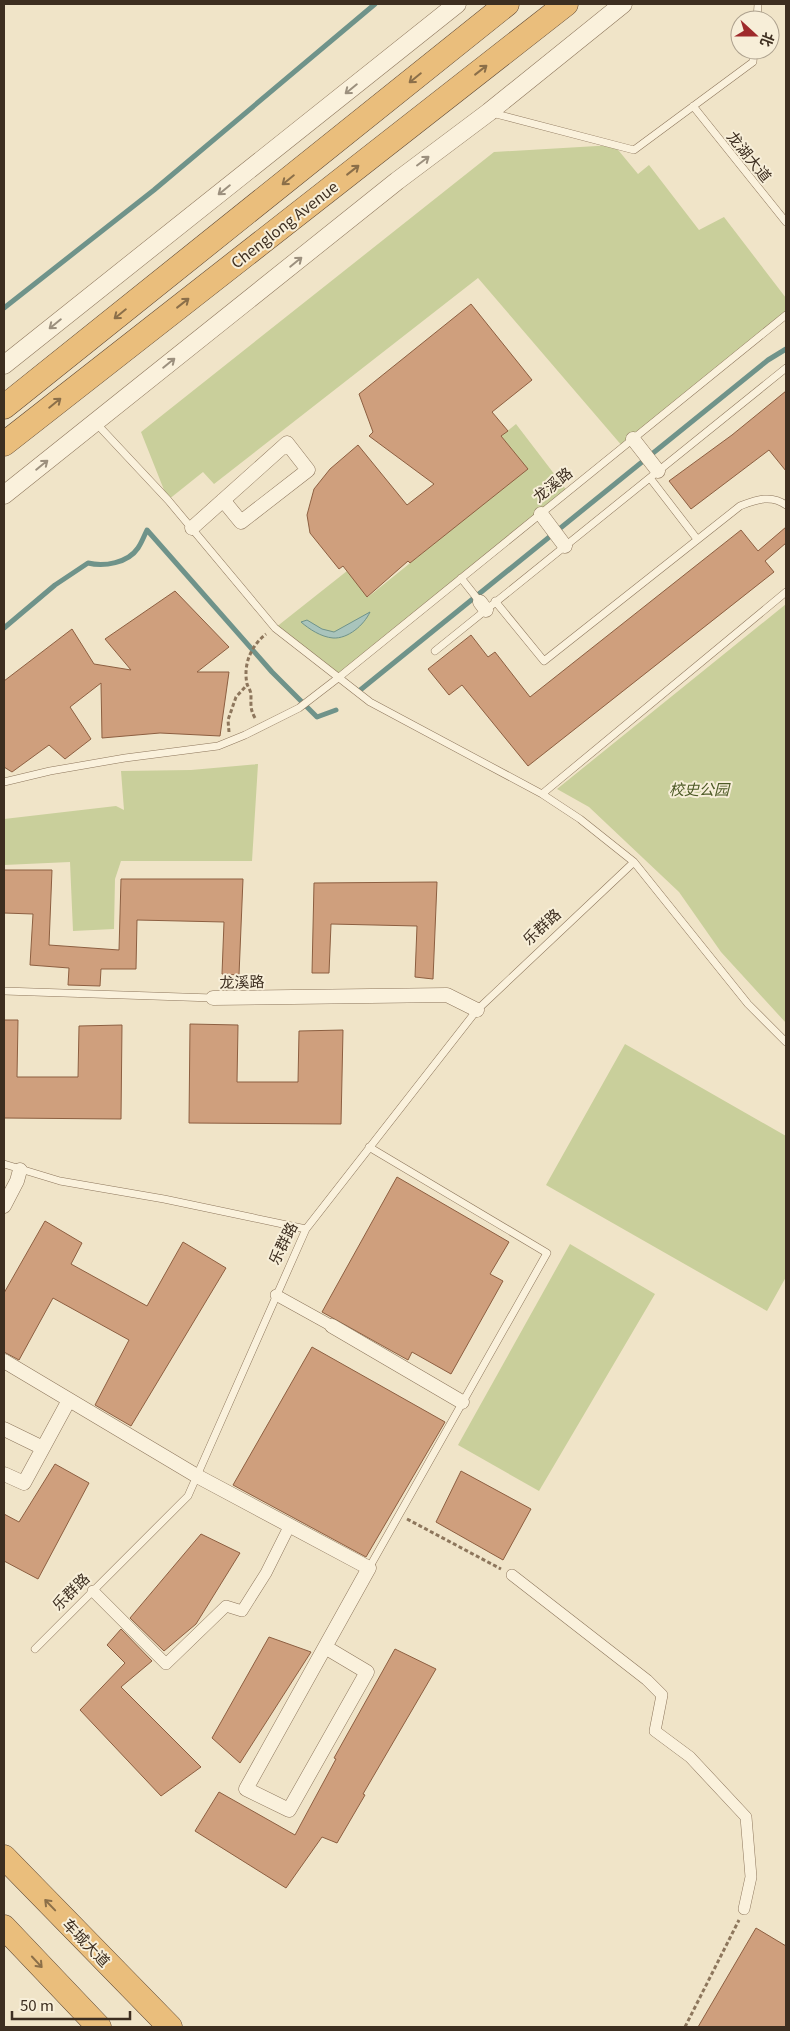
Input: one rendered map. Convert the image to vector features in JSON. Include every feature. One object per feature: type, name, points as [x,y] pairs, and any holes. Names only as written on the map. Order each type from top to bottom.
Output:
[{"type":"highway","name":"Chenglong Avenue","points":[[4,407],[508,4]]},
{"type":"highway","name":"Chenglong Avenue","points":[[4,444],[566,4]]},
{"type":"highway","name":"车城大道","points":[[4,1857],[170,2027]]},
{"type":"highway","points":[[4,1926],[99,2027]]},
{"type":"street","points":[[4,364],[457,4]]},
{"type":"street","points":[[4,495],[397,181],[490,112],[623,4]]},
{"type":"street","points":[[634,439],[651,466]]},
{"type":"street","points":[[192,528],[223,500],[287,443],[308,470],[242,522],[223,500]]},
{"type":"street","points":[[540,514],[558,537]]},
{"type":"street","name":"龙溪路","points":[[214,998],[447,995],[477,1010]]},
{"type":"street","points":[[4,1206],[17,1181],[20,1170]]},
{"type":"street","points":[[276,1295],[462,1402]]},
{"type":"street","points":[[4,1361],[197,1476],[369,1568],[325,1647],[246,1789],[289,1810],[367,1672],[325,1647]]},
{"type":"street","points":[[4,1474],[24,1483],[69,1400]]},
{"type":"street","points":[[4,1429],[43,1448]]},
{"type":"street","points":[[94,1591],[166,1664],[226,1606],[242,1611],[266,1573],[290,1525]]},
{"type":"street","points":[[512,1575],[647,1680],[662,1696],[655,1731],[690,1757],[746,1817],[751,1877],[744,1909]]},
{"type":"lane","points":[[490,112],[634,150],[753,60]]},
{"type":"lane","name":"龙湖大道","points":[[693,106],[786,222]]},
{"type":"lane","name":"龙溪路","points":[[260,728],[299,708],[338,678],[786,315]]},
{"type":"lane","points":[[434,651],[483,601],[558,537],[651,466],[786,368]]},
{"type":"lane","points":[[95,422],[168,500],[275,628],[370,702],[542,794],[580,819],[634,862],[748,1004],[786,1042]]},
{"type":"lane","points":[[651,466],[697,539]]},
{"type":"lane","points":[[461,578],[544,661],[740,506],[759,499],[778,499],[786,504]]},
{"type":"lane","points":[[542,794],[786,592]]},
{"type":"lane","points":[[4,782],[50,771],[124,758],[218,746],[260,728]]},
{"type":"lane","name":"乐群路","points":[[35,1649],[188,1496],[306,1228],[477,1010],[634,862]]},
{"type":"lane","name":"龙溪路","points":[[4,991],[214,998]]},
{"type":"lane","points":[[369,1147],[547,1253],[369,1568]]},
{"type":"lane","points":[[4,1164],[60,1181],[164,1198],[306,1228]]},
{"type":"path","points":[[259,640],[250,654],[245,668],[251,694],[250,707],[260,728]]},
{"type":"path","points":[[231,741],[227,726],[228,720],[236,697],[248,684]]},
{"type":"path","points":[[399,1515],[512,1575]]},
{"type":"path","points":[[685,2027],[744,1909]]},
{"type":"green space","points":[[614,145],[638,174],[649,165],[699,230],[724,217],[786,298],[786,315],[623,447],[478,278],[214,484],[203,472],[168,500],[141,432],[494,152]]},
{"type":"green space","points":[[516,424],[568,492],[338,678],[275,628],[347,571],[368,597],[527,469],[501,436]]},
{"type":"green space","name":"校史公园","points":[[786,604],[786,1023],[721,952],[679,892],[589,807],[557,789]]},
{"type":"green space","points":[[258,764],[252,861],[121,861],[115,879],[114,929],[73,931],[70,862],[4,865],[4,819],[116,806],[124,810],[121,771],[191,770]]},
{"type":"green space","points":[[625,1044],[786,1136],[786,1277],[767,1311],[546,1185]]},
{"type":"green space","points":[[570,1244],[655,1294],[539,1491],[458,1445]]},
{"type":"water","points":[[370,612],[364,622],[355,630],[339,638],[320,634],[301,622],[307,620],[322,629],[334,632]]},
{"type":"building","points":[[471,304],[532,380],[492,412],[508,431],[501,436],[528,469],[410,563],[408,561],[367,597],[343,566],[339,569],[310,533],[307,515],[314,489],[330,469],[358,445],[407,505],[434,484],[369,436],[373,432],[359,394]]},
{"type":"building","points":[[786,391],[786,471],[769,450],[691,509],[669,481],[732,435]]},
{"type":"building","points":[[786,527],[786,543],[765,561],[774,572],[528,766],[462,685],[449,695],[428,669],[471,635],[488,657],[495,652],[530,697],[741,530],[758,551]]},
{"type":"building","points":[[175,591],[229,647],[197,672],[229,672],[220,736],[160,733],[102,738],[101,683],[70,707],[91,739],[65,759],[49,745],[12,772],[4,767],[4,681],[72,629],[94,664],[131,670],[105,639]]},
{"type":"building","points":[[4,870],[52,870],[49,945],[119,950],[121,879],[243,879],[239,975],[222,974],[224,922],[137,920],[136,969],[101,969],[100,986],[68,985],[69,968],[30,965],[33,914],[4,913]]},
{"type":"building","points":[[437,882],[433,979],[415,977],[417,926],[331,924],[329,973],[312,973],[314,883]]},
{"type":"building","points":[[4,1020],[18,1020],[17,1077],[78,1077],[79,1026],[122,1025],[121,1119],[4,1118]]},
{"type":"building","points":[[190,1024],[238,1025],[237,1082],[298,1082],[299,1031],[343,1030],[341,1124],[189,1123]]},
{"type":"building","points":[[397,1177],[509,1242],[490,1274],[503,1281],[451,1374],[412,1352],[408,1360],[322,1312]]},
{"type":"building","points":[[45,1221],[82,1243],[71,1264],[147,1306],[183,1242],[226,1268],[131,1426],[95,1405],[129,1340],[53,1298],[19,1360],[4,1352],[4,1293]]},
{"type":"building","points":[[312,1347],[445,1422],[366,1557],[233,1485]]},
{"type":"building","points":[[55,1464],[89,1483],[38,1579],[4,1561],[4,1514],[19,1522]]},
{"type":"building","points":[[461,1471],[531,1509],[503,1560],[436,1522]]},
{"type":"building","points":[[201,1534],[240,1553],[196,1624],[164,1651],[130,1618]]},
{"type":"building","points":[[121,1629],[152,1661],[121,1687],[201,1767],[161,1796],[80,1710],[125,1663],[107,1645]]},
{"type":"building","points":[[269,1637],[311,1652],[240,1763],[212,1738]]},
{"type":"building","points":[[395,1649],[436,1669],[363,1794],[365,1795],[337,1843],[322,1837],[286,1888],[195,1831],[219,1792],[295,1835],[336,1759],[334,1758]]},
{"type":"building","points":[[756,1928],[786,1946],[786,2027],[698,2027]]},
{"type":"waterway","points":[[4,308],[154,190],[375,4]]},
{"type":"waterway","points":[[359,691],[768,360],[786,349]]},
{"type":"waterway","points":[[4,628],[55,585],[88,563],[115,563],[134,553],[147,530],[272,672],[317,717],[336,710]]}]
